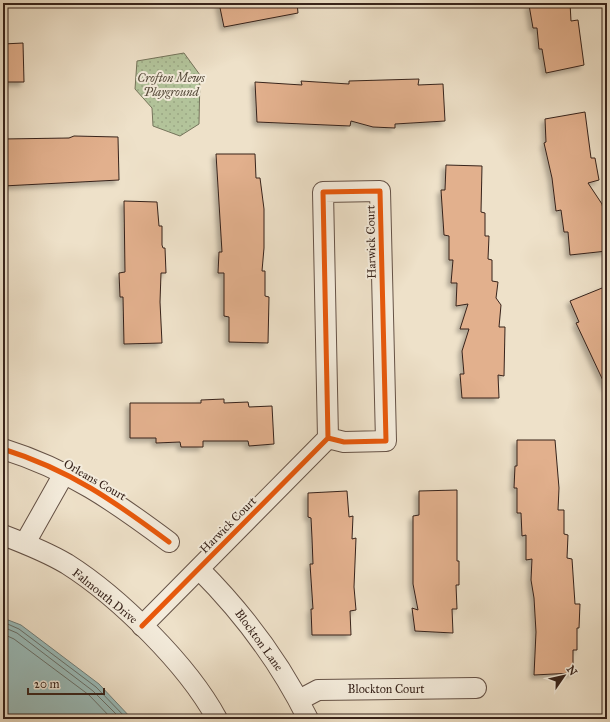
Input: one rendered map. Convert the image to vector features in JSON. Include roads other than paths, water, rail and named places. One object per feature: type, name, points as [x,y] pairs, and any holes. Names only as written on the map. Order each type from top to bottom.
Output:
[{"type":"street","name":"Harwick Court","points":[[142,626],[328,438],[322,192],[380,191],[386,441],[344,442],[328,438]]},
{"type":"street","name":"Orleans Court","points":[[3,448],[65,472],[98,490],[169,542]]},
{"type":"street","name":"Orleans Court","points":[[25,543],[65,472]]},
{"type":"street","name":"Falmouth Drive","points":[[3,534],[25,543],[66,564],[105,592],[180,664],[217,719]]},
{"type":"street","name":"Blockton Lane","points":[[199,569],[230,600],[258,636],[283,672],[308,719]]},
{"type":"street","name":"Blockton Court","points":[[299,700],[318,690],[476,688]]},
{"type":"water","points":[[3,618],[21,625],[99,684],[132,719],[3,719]]},
{"type":"park label","name":"Crofton Mews Playground","points":[[171,85]]}]
